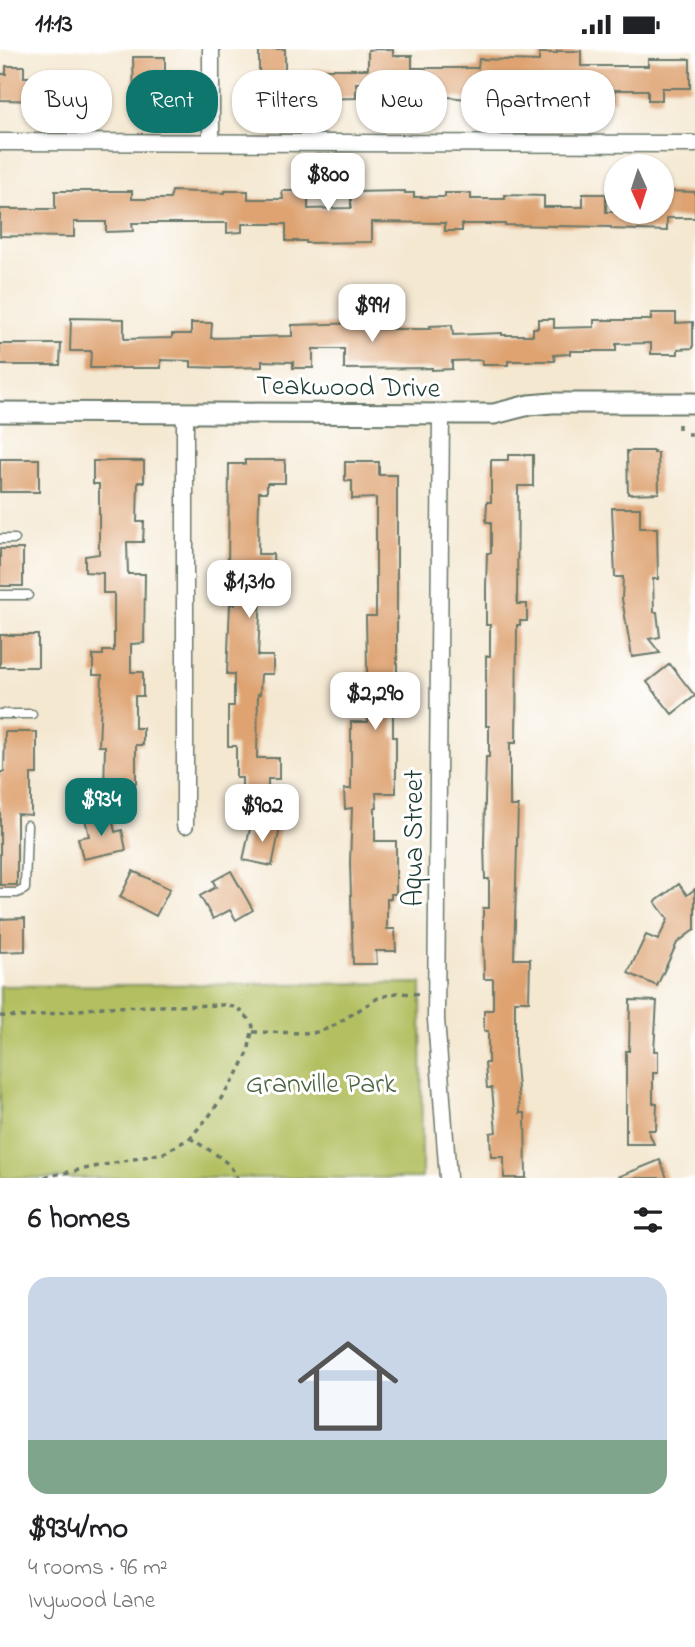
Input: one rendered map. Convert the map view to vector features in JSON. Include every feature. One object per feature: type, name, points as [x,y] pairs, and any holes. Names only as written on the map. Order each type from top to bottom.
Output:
[{"type":"street","points":[[211,49],[211,142]]},
{"type":"street","points":[[0,142],[695,143]]},
{"type":"street","name":"Teakwood Drive","points":[[0,412],[494,414],[529,405],[552,403],[695,403]]},
{"type":"street","points":[[184,825],[185,412]]},
{"type":"street","name":"Aqua Street","points":[[441,414],[436,1019],[448,1178]]},
{"type":"lane","points":[[0,539],[15,539]]},
{"type":"lane","points":[[0,595],[28,595]]},
{"type":"lane","points":[[0,714],[32,714]]},
{"type":"lane","points":[[0,893],[18,893],[25,888],[27,825]]},
{"type":"path","points":[[687,434],[694,434]]},
{"type":"path","points":[[252,1032],[313,1033],[330,1028],[378,998],[396,993],[419,994]]},
{"type":"path","points":[[0,1016],[26,1017],[103,1007],[224,1005],[239,1009],[253,1026],[248,1053],[238,1073],[210,1115],[190,1138],[164,1153],[39,1178]]},
{"type":"path","points":[[190,1138],[234,1170],[237,1178]]},
{"type":"green space","name":"Granville Park","points":[[421,983],[422,1178],[0,1178],[0,986]]},
{"type":"building","points":[[259,49],[285,49],[285,70],[259,70]]},
{"type":"building","points":[[368,50],[393,50],[393,56],[412,56],[412,68],[478,68],[479,59],[539,61],[539,53],[557,51],[581,51],[581,66],[648,66],[648,59],[690,59],[690,88],[662,88],[662,100],[648,100],[648,90],[615,90],[615,70],[461,70],[461,98],[447,97],[447,70],[356,70],[356,98],[342,98],[342,70],[312,70],[368,69]]},
{"type":"building","points":[[133,57],[165,57],[165,70],[133,70]]},
{"type":"building","points":[[6,66],[24,66],[24,70],[21,70],[21,100],[0,100],[0,74],[6,74]]},
{"type":"building","points":[[55,191],[132,191],[132,199],[170,199],[172,191],[248,191],[248,199],[283,199],[282,191],[308,191],[308,209],[351,208],[351,192],[405,191],[414,193],[414,197],[445,197],[445,193],[462,193],[471,194],[471,199],[505,199],[505,195],[544,196],[544,207],[583,207],[583,194],[604,194],[604,224],[667,224],[667,231],[462,224],[462,231],[445,231],[445,223],[372,222],[372,242],[306,243],[286,241],[286,224],[242,224],[242,232],[227,233],[227,223],[132,223],[133,231],[106,232],[106,222],[74,222],[74,237],[0,236],[0,209],[55,209]]},
{"type":"building","points":[[674,191],[695,192],[695,218],[674,218]]},
{"type":"building","points":[[651,313],[676,313],[676,323],[693,322],[693,348],[678,349],[678,354],[651,354],[651,343],[616,344],[616,351],[570,351],[570,354],[554,355],[555,361],[508,361],[508,365],[482,365],[482,360],[452,361],[452,369],[432,370],[344,369],[344,349],[313,349],[313,368],[293,368],[293,362],[262,361],[262,367],[191,367],[191,361],[161,360],[161,368],[90,368],[91,351],[70,351],[71,318],[124,319],[124,339],[172,338],[172,334],[191,334],[191,323],[212,323],[211,338],[292,336],[292,325],[364,323],[376,324],[376,329],[431,329],[430,326],[452,325],[453,335],[533,335],[533,328],[538,328],[538,319],[554,319],[554,328],[594,327],[594,320],[651,320]]},
{"type":"building","points":[[0,344],[61,344],[60,365],[0,365]]},
{"type":"building","points":[[627,451],[658,453],[659,493],[628,494]]},
{"type":"building","points":[[508,455],[533,455],[533,486],[518,486],[517,604],[527,604],[527,621],[520,621],[520,625],[517,625],[516,743],[510,743],[510,806],[518,806],[514,959],[530,959],[529,1001],[515,1001],[515,1053],[520,1113],[525,1113],[526,1178],[504,1178],[504,1157],[491,1157],[490,1133],[496,1132],[492,1088],[487,1088],[485,1063],[488,1063],[488,1031],[484,1031],[484,1010],[493,1010],[493,979],[484,979],[483,935],[483,908],[489,908],[489,879],[485,879],[484,843],[486,757],[489,757],[486,656],[490,656],[490,625],[486,625],[486,587],[487,553],[491,553],[491,522],[486,522],[487,502],[491,502],[491,460],[508,460]]},
{"type":"building","points":[[0,459],[39,459],[39,492],[0,492]]},
{"type":"building","points":[[245,460],[285,460],[285,483],[267,483],[267,492],[259,492],[258,554],[273,554],[274,574],[262,574],[258,656],[273,656],[273,674],[261,674],[258,694],[257,758],[279,758],[279,779],[268,779],[268,798],[242,798],[242,778],[236,778],[236,746],[228,746],[228,706],[234,706],[234,674],[227,674],[230,604],[235,605],[234,572],[228,572],[229,464],[245,464]]},
{"type":"building","points":[[93,461],[144,461],[144,482],[138,482],[137,522],[144,522],[143,542],[127,542],[128,574],[145,574],[144,643],[131,644],[131,672],[143,672],[143,696],[135,696],[135,728],[143,728],[143,745],[136,745],[136,783],[127,783],[127,798],[104,798],[105,746],[99,746],[102,675],[93,675],[93,655],[114,651],[114,593],[103,593],[103,573],[85,572],[85,556],[99,554],[99,484],[93,484]]},
{"type":"building","points":[[345,462],[379,462],[379,475],[397,475],[397,687],[393,687],[396,793],[376,793],[375,808],[375,841],[396,841],[396,894],[391,894],[391,899],[387,899],[387,929],[395,929],[396,951],[376,951],[377,964],[353,964],[350,863],[352,808],[345,809],[344,789],[351,789],[351,722],[368,722],[366,616],[376,616],[376,498],[352,499],[352,481],[345,481]]},
{"type":"building","points":[[612,508],[640,508],[640,528],[657,528],[658,579],[653,579],[654,612],[657,612],[660,637],[649,639],[660,653],[632,657],[622,599],[623,577],[615,577]]},
{"type":"building","points":[[0,549],[23,549],[23,586],[0,586]]},
{"type":"building","points":[[0,635],[38,635],[38,667],[0,667]]},
{"type":"building","points":[[670,664],[695,696],[672,714],[647,682]]},
{"type":"building","points":[[5,732],[37,732],[37,774],[31,774],[31,815],[17,814],[17,885],[0,885],[0,772],[4,772]]},
{"type":"building","points":[[111,813],[115,832],[122,830],[126,850],[83,859],[78,838],[89,836],[85,819]]},
{"type":"building","points":[[252,820],[280,828],[272,866],[243,860]]},
{"type":"building","points":[[133,871],[170,889],[156,916],[120,897]]},
{"type":"building","points":[[231,871],[253,910],[236,920],[230,910],[213,919],[200,896],[216,887],[213,881]]},
{"type":"building","points":[[679,884],[687,895],[695,889],[695,929],[677,943],[657,986],[628,973],[646,935],[658,940],[668,919],[655,902]]},
{"type":"building","points":[[25,918],[25,951],[0,952],[0,919]]},
{"type":"building","points":[[630,1000],[657,1001],[654,1051],[658,1051],[658,1073],[653,1073],[653,1103],[657,1103],[656,1130],[648,1130],[654,1144],[626,1144],[626,1051],[629,1051]]},
{"type":"building","points":[[660,1160],[667,1178],[618,1178],[618,1177]]}]
